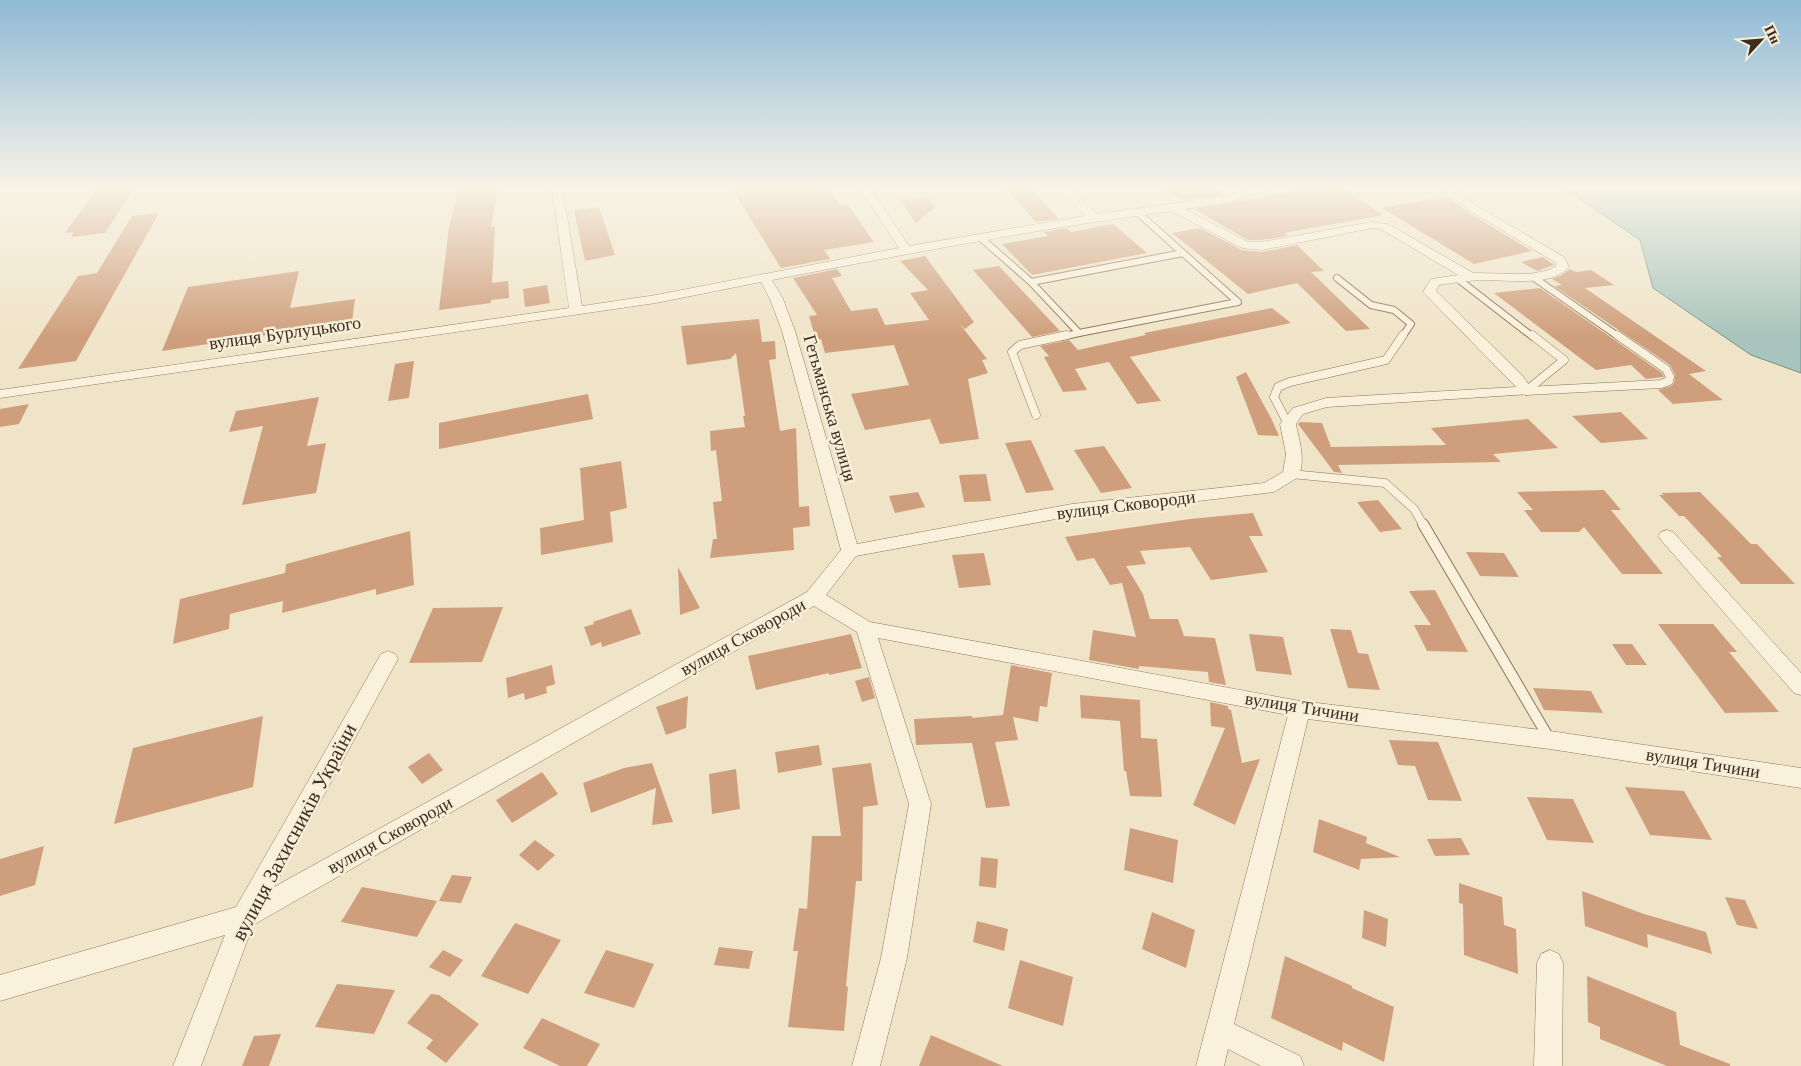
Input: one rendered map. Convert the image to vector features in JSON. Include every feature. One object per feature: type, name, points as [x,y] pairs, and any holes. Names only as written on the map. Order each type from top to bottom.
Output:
[{"type":"street","points":[[565,237],[576,310]]},
{"type":"street","points":[[897,237],[906,250]]},
{"type":"street","name":"вулиця Бурлуцького","points":[[0,394],[656,299],[906,250],[988,237]]},
{"type":"street","points":[[1230,237],[1246,245],[1262,246],[1310,237]]},
{"type":"street","points":[[1401,237],[1464,278]]},
{"type":"street","points":[[1521,237],[1560,260],[1562,266],[1557,271],[1533,277],[1464,278],[1435,282],[1430,292],[1518,379],[1526,391]]},
{"type":"street","name":"Гетьманська вулиця","points":[[765,279],[773,290],[783,314],[825,450],[850,551]]},
{"type":"street","points":[[1291,474],[1294,454],[1288,424],[1298,411],[1326,403],[1526,391]]},
{"type":"street","name":"вулиця Сковороди","points":[[0,988],[244,917],[814,597],[850,551],[1072,510],[1268,488],[1291,474]]},
{"type":"street","points":[[1667,536],[1801,687]]},
{"type":"street","name":"вулиця Тичини","points":[[814,597],[865,628],[1300,709],[1550,740],[1801,778]]},
{"type":"street","points":[[865,628],[920,804],[894,958],[866,1066]]},
{"type":"street","name":"вулиця Захисників України","points":[[187,1066],[244,917],[388,659]]},
{"type":"street","points":[[1210,1066],[1300,709]]},
{"type":"street","points":[[1548,1066],[1550,963]]},
{"type":"street","points":[[1220,1032],[1290,1066]]},
{"type":"lane","points":[[1036,415],[1012,352],[1020,345],[1238,302],[1165,237]]},
{"type":"lane","points":[[981,238],[1031,282],[1079,333]]},
{"type":"lane","points":[[1031,282],[1184,253]]},
{"type":"lane","points":[[1526,391],[1661,384],[1670,381],[1666,369],[1533,277]]},
{"type":"lane","points":[[1288,424],[1274,397],[1278,387],[1290,382],[1386,360],[1411,324],[1394,310],[1372,305],[1337,278]]},
{"type":"lane","points":[[1464,278],[1564,360],[1526,391]]},
{"type":"lane","points":[[1291,474],[1386,483],[1414,509],[1550,740]]},
{"type":"water","points":[[1635,237],[1801,237],[1801,373],[1751,355],[1653,288],[1640,240]]},
{"type":"building","points":[[119,237],[146,237],[76,361],[18,369],[78,276],[97,273]]},
{"type":"building","points":[[448,237],[494,237],[492,283],[508,281],[509,298],[491,300],[491,303],[439,310]]},
{"type":"building","points":[[580,237],[609,237],[615,255],[585,261]]},
{"type":"building","points":[[762,237],[870,237],[874,242],[824,250],[830,259],[781,268]]},
{"type":"building","points":[[1044,237],[1128,237],[1147,253],[1032,275],[1002,244]]},
{"type":"building","points":[[1177,237],[1217,237],[1242,250],[1262,252],[1297,245],[1324,271],[1311,272],[1370,329],[1346,331],[1297,283],[1248,294]]},
{"type":"building","points":[[1242,237],[1282,237],[1262,240],[1248,240]]},
{"type":"building","points":[[1429,237],[1509,237],[1532,251],[1474,264]]},
{"type":"building","points":[[925,256],[974,322],[965,329],[959,323],[987,359],[982,360],[988,373],[968,379],[979,439],[940,444],[930,419],[865,430],[851,394],[909,385],[894,345],[825,353],[821,339],[816,340],[809,316],[817,315],[793,278],[837,269],[842,276],[832,278],[851,311],[877,308],[885,325],[929,320],[910,293],[928,290],[900,261]]},
{"type":"building","points":[[1543,257],[1554,265],[1537,271],[1521,262]]},
{"type":"building","points":[[999,266],[1060,331],[1032,337],[973,270]]},
{"type":"building","points":[[1570,269],[1576,272],[1591,270],[1614,285],[1585,288],[1706,371],[1689,374],[1723,400],[1673,404],[1658,390],[1671,386],[1674,383],[1675,375],[1670,365],[1554,286],[1562,285],[1552,279]]},
{"type":"building","points":[[299,271],[290,308],[355,299],[352,322],[162,351],[188,287]]},
{"type":"building","points":[[547,285],[550,303],[525,307],[523,289]]},
{"type":"building","points":[[1540,288],[1662,373],[1664,377],[1646,379],[1631,365],[1596,370],[1494,293]]},
{"type":"building","points":[[1272,308],[1291,323],[1130,357],[1161,401],[1137,404],[1109,362],[1075,369],[1087,390],[1063,392],[1044,357],[1049,356],[1040,346],[1069,340],[1078,350],[1146,335],[1144,333]]},
{"type":"building","points":[[759,319],[762,342],[775,341],[776,359],[769,360],[780,431],[796,428],[799,507],[809,506],[810,526],[793,528],[794,550],[710,558],[713,539],[717,539],[713,502],[722,501],[716,450],[711,451],[710,431],[745,427],[743,416],[745,416],[736,353],[730,359],[687,365],[681,326]]},
{"type":"building","points":[[414,361],[409,398],[388,401],[395,364]]},
{"type":"building","points":[[1246,372],[1279,436],[1258,435],[1236,377]]},
{"type":"building","points":[[588,394],[593,419],[439,449],[439,423]]},
{"type":"building","points":[[319,397],[307,446],[326,443],[316,493],[242,505],[263,426],[229,432],[236,411]]},
{"type":"building","points":[[29,404],[19,424],[0,427],[0,409]]},
{"type":"building","points":[[1621,412],[1648,439],[1601,443],[1572,416]]},
{"type":"building","points":[[1528,419],[1558,448],[1493,454],[1501,462],[1338,465],[1342,473],[1334,472],[1298,424],[1300,422],[1322,423],[1331,447],[1446,445],[1431,428]]},
{"type":"building","points":[[1031,440],[1054,490],[1026,493],[1005,443]]},
{"type":"building","points":[[1104,446],[1132,488],[1101,493],[1074,450]]},
{"type":"building","points":[[621,461],[627,508],[610,512],[613,542],[541,555],[540,528],[584,520],[580,468]]},
{"type":"building","points":[[986,474],[991,501],[964,502],[959,475]]},
{"type":"building","points":[[1604,490],[1621,510],[1611,510],[1663,574],[1622,574],[1584,527],[1579,532],[1541,532],[1524,510],[1533,510],[1517,492]]},
{"type":"building","points":[[918,492],[925,507],[895,513],[889,496]]},
{"type":"building","points":[[1700,492],[1751,544],[1757,544],[1795,584],[1741,584],[1717,557],[1722,557],[1684,516],[1679,516],[1659,495],[1664,495],[1661,493]]},
{"type":"building","points":[[1378,500],[1402,529],[1380,532],[1357,502]]},
{"type":"building","points":[[1253,513],[1263,536],[1249,536],[1268,572],[1211,580],[1190,547],[1140,551],[1146,564],[1126,566],[1143,594],[1150,619],[1178,619],[1184,636],[1215,638],[1226,685],[1209,682],[1208,672],[1139,666],[1139,669],[1089,660],[1093,630],[1136,637],[1122,583],[1110,585],[1094,558],[1077,561],[1065,537],[1190,519]]},
{"type":"building","points":[[410,531],[414,585],[376,595],[376,589],[282,613],[283,601],[230,614],[229,629],[173,644],[180,599],[285,573],[286,564]]},
{"type":"building","points":[[1466,552],[1504,553],[1519,577],[1480,576]]},
{"type":"building","points":[[984,553],[991,585],[959,588],[952,555]]},
{"type":"building","points":[[678,567],[700,608],[680,615]]},
{"type":"building","points":[[1435,590],[1468,652],[1427,651],[1414,625],[1431,625],[1409,591]]},
{"type":"building","points":[[503,607],[482,662],[409,663],[433,608]]},
{"type":"building","points":[[631,609],[641,634],[602,647],[601,642],[591,646],[584,627]]},
{"type":"building","points":[[1658,624],[1713,624],[1737,652],[1729,652],[1779,712],[1725,713]]},
{"type":"building","points":[[1330,629],[1351,630],[1358,653],[1368,654],[1380,690],[1348,688]]},
{"type":"building","points":[[851,634],[862,668],[829,675],[829,673],[756,690],[748,656]]},
{"type":"building","points":[[1249,634],[1283,637],[1292,675],[1256,671]]},
{"type":"building","points":[[1612,644],[1632,644],[1647,665],[1626,665]]},
{"type":"building","points":[[552,665],[555,684],[546,687],[547,693],[525,700],[524,693],[508,698],[506,678]]},
{"type":"building","points":[[1011,665],[1052,673],[1047,707],[1040,706],[1038,722],[1013,717],[1018,740],[995,742],[1010,806],[986,808],[972,743],[916,745],[914,719],[972,716],[972,718],[1003,715]]},
{"type":"building","points":[[869,677],[875,698],[862,702],[855,681]]},
{"type":"building","points":[[1533,688],[1591,691],[1603,713],[1544,710]]},
{"type":"building","points":[[1080,695],[1140,700],[1141,738],[1157,739],[1162,797],[1130,796],[1126,771],[1124,771],[1120,721],[1081,718]]},
{"type":"building","points":[[688,696],[686,728],[666,735],[656,707]]},
{"type":"building","points":[[1210,702],[1228,706],[1228,709],[1231,710],[1242,763],[1260,759],[1235,825],[1193,805],[1225,728],[1211,726]]},
{"type":"building","points":[[263,716],[253,787],[114,824],[133,748]]},
{"type":"building","points":[[1389,740],[1438,742],[1462,801],[1428,800],[1415,766],[1398,765]]},
{"type":"building","points":[[819,745],[822,765],[778,773],[775,752]]},
{"type":"building","points":[[429,753],[443,770],[422,784],[408,767]]},
{"type":"building","points":[[652,763],[673,822],[652,825],[656,788],[591,813],[583,783],[624,768]]},
{"type":"building","points":[[871,763],[878,805],[863,807],[862,881],[856,881],[846,986],[848,987],[844,1031],[788,1027],[798,951],[793,951],[799,908],[807,909],[812,836],[841,836],[832,768]]},
{"type":"building","points":[[736,769],[740,809],[712,814],[709,774]]},
{"type":"building","points":[[542,772],[558,794],[512,823],[496,800]]},
{"type":"building","points":[[1625,787],[1684,791],[1712,840],[1650,835]]},
{"type":"building","points":[[1527,797],[1573,799],[1594,843],[1547,840]]},
{"type":"building","points":[[1319,819],[1367,837],[1366,843],[1400,857],[1361,859],[1359,870],[1313,852]]},
{"type":"building","points":[[1130,828],[1178,840],[1173,883],[1124,870]]},
{"type":"building","points":[[1461,838],[1470,855],[1435,856],[1427,839]]},
{"type":"building","points":[[535,840],[555,855],[538,871],[519,855]]},
{"type":"building","points":[[44,846],[35,885],[0,896],[0,859]]},
{"type":"building","points":[[981,857],[998,859],[996,888],[979,886]]},
{"type":"building","points":[[452,875],[472,877],[461,903],[439,901]]},
{"type":"building","points":[[1459,883],[1502,897],[1504,925],[1516,929],[1518,974],[1464,955],[1463,904],[1459,903]]},
{"type":"building","points":[[362,887],[437,901],[417,937],[341,922]]},
{"type":"building","points":[[1582,891],[1644,914],[1706,932],[1712,954],[1647,934],[1648,948],[1585,926]]},
{"type":"building","points":[[1725,897],[1745,900],[1758,929],[1737,925]]},
{"type":"building","points":[[1364,910],[1388,919],[1386,947],[1362,938]]},
{"type":"building","points":[[1152,912],[1195,930],[1186,968],[1142,949]]},
{"type":"building","points":[[977,921],[1008,929],[1004,951],[973,942]]},
{"type":"building","points":[[515,923],[561,940],[528,994],[481,976]]},
{"type":"building","points":[[719,947],[753,951],[749,969],[714,965]]},
{"type":"building","points":[[443,950],[463,960],[450,977],[429,967]]},
{"type":"building","points":[[606,950],[654,964],[634,1008],[584,993]]},
{"type":"building","points":[[1285,956],[1394,1007],[1384,1062],[1343,1042],[1342,1051],[1271,1018]]},
{"type":"building","points":[[1020,960],[1073,977],[1063,1026],[1008,1008]]},
{"type":"building","points":[[1587,976],[1676,1012],[1680,1045],[1730,1064],[1730,1066],[1667,1066],[1600,1039],[1600,1027],[1588,1022]]},
{"type":"building","points":[[337,984],[395,990],[374,1034],[315,1027]]},
{"type":"building","points":[[431,994],[439,995],[479,1024],[446,1063],[426,1048],[433,1040],[407,1023]]},
{"type":"building","points":[[542,1018],[600,1044],[587,1066],[560,1066],[523,1048]]},
{"type":"building","points":[[281,1034],[269,1066],[242,1066],[254,1036]]},
{"type":"building","points":[[931,1035],[1003,1066],[919,1066]]}]
